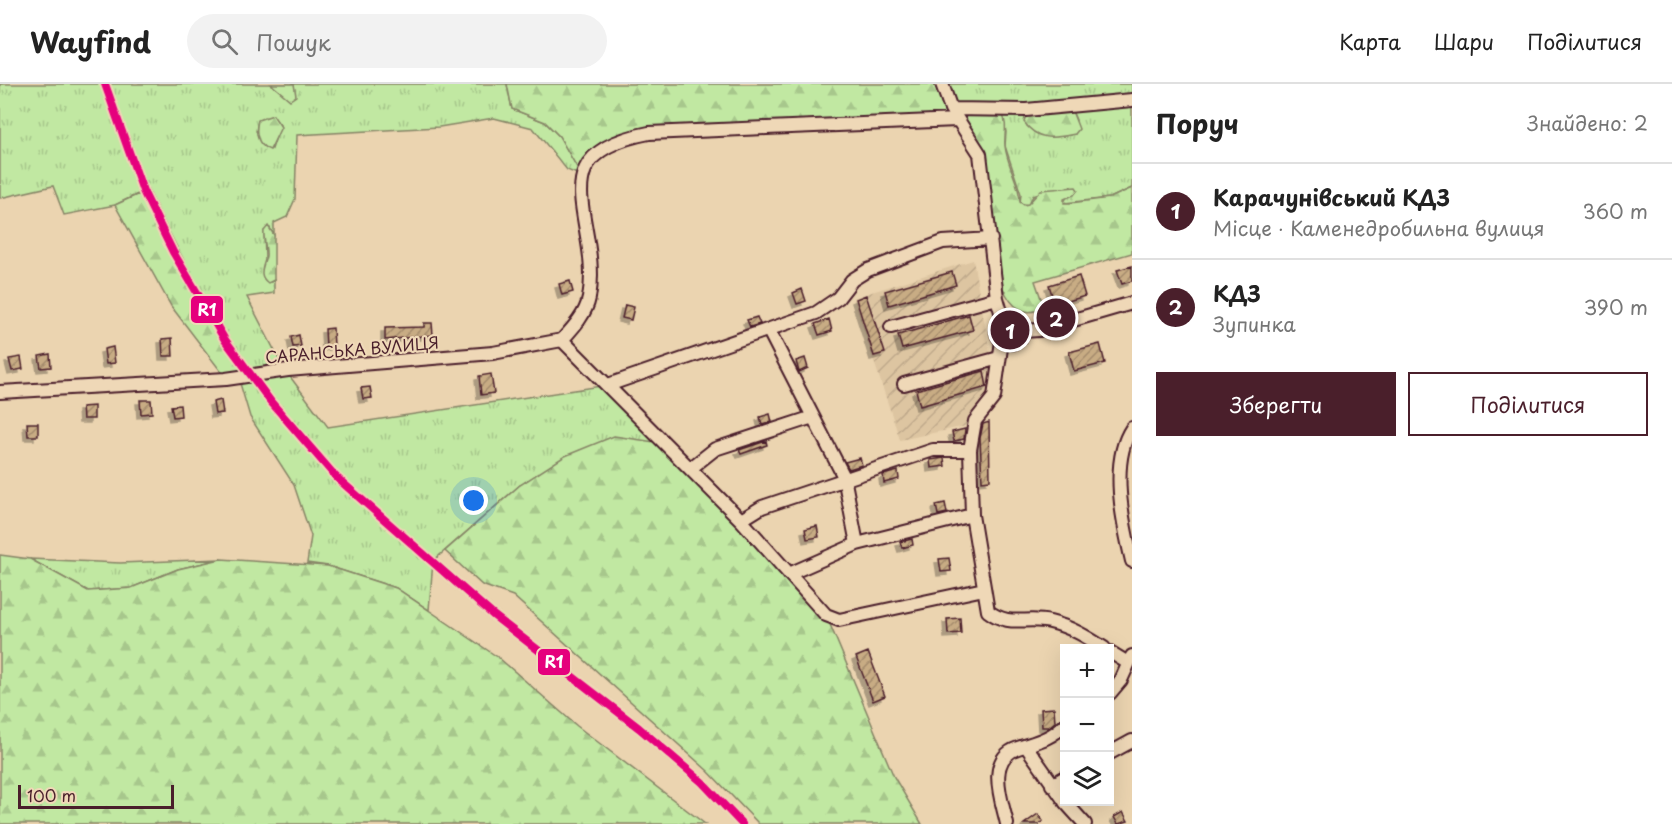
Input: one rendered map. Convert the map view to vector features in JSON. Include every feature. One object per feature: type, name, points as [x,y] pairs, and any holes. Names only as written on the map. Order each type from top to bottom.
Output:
[{"type":"street","points":[[942,84],[954,115],[980,154],[997,298],[1003,319],[997,328],[1002,341],[999,377],[994,397],[975,421],[970,450],[972,515],[988,611],[999,620],[1048,621],[1075,630],[1098,644]]},
{"type":"street","points":[[984,589],[839,620],[826,615],[816,606],[741,520],[562,340],[583,314],[589,299],[589,252],[582,176],[589,159],[603,147],[624,138],[649,133],[954,115],[1132,100]]},
{"type":"street","points":[[608,385],[816,313],[838,298],[852,280],[868,270],[943,242],[991,239]]},
{"type":"street","points":[[891,327],[997,298]]},
{"type":"street","points":[[1002,341],[1014,342],[1023,331],[1039,330],[1132,303]]},
{"type":"street","points":[[1003,319],[1016,319],[1023,331]]},
{"type":"street","points":[[769,331],[844,477],[857,544]]},
{"type":"street","name":"САРАНСЬКА ВУЛИЦЯ","points":[[0,392],[226,378],[288,370],[493,353],[562,340]]},
{"type":"street","points":[[904,384],[999,358]]},
{"type":"street","points":[[691,468],[715,449],[813,417]]},
{"type":"street","points":[[1132,428],[1124,440],[1120,458],[1132,561]]},
{"type":"street","points":[[741,520],[762,507],[844,477],[933,450],[970,450]]},
{"type":"street","points":[[789,573],[857,544],[972,515]]},
{"type":"street","points":[[1114,653],[1130,659],[1121,680],[1114,688]]},
{"type":"street","points":[[1007,824],[998,778],[999,767],[1004,757],[1010,752],[1060,730]]},
{"type":"street","points":[[1112,752],[1132,741]]},
{"type":"street","points":[[1026,746],[1060,794]]},
{"type":"street","points":[[1052,784],[1060,780]]},
{"type":"street","points":[[1069,806],[1085,824]]},
{"type":"shaded area","points":[[973,260],[994,374],[991,392],[966,426],[900,440],[853,298]]},
{"type":"green space","points":[[0,84],[507,84],[512,109],[545,122],[559,136],[582,176],[567,170],[533,128],[494,118],[439,127],[297,135],[295,199],[287,217],[274,223],[274,235],[270,228],[264,231],[265,258],[271,282],[274,280],[274,293],[247,297],[283,367],[252,371],[196,282],[148,189],[115,205],[64,215],[53,186],[0,198]],"holes":[[[264,117],[276,120],[280,125],[272,149],[256,131],[258,121]]]},
{"type":"green space","points":[[271,84],[294,84],[296,96],[290,100]]},
{"type":"green space","points":[[507,84],[942,84],[957,120],[649,133],[602,147],[582,176],[559,136],[545,122],[512,109]]},
{"type":"green space","points":[[942,84],[1132,84],[1132,100],[951,109]]},
{"type":"green space","points":[[1132,104],[1132,188],[1110,198],[1064,203],[1071,186],[1033,196],[1028,205],[1020,203],[1021,194],[1005,146],[1006,132],[1002,113],[1026,114],[1027,126],[1044,136],[1055,137],[1075,134],[1076,120],[1072,111]]},
{"type":"green space","points":[[1072,111],[1079,129],[1075,134],[1041,136],[1024,122],[1026,114]]},
{"type":"green space","points":[[969,112],[1002,113],[1006,153],[1018,188],[1020,202],[1024,205],[1028,204],[1041,190],[1076,187],[1078,190],[1074,195],[1064,199],[1064,203],[1070,203],[1110,198],[1132,188],[1132,253],[1035,281],[1044,307],[1030,312],[1014,305],[1003,288],[985,152],[963,116]]},
{"type":"green space","points":[[273,115],[281,127],[270,150],[260,142],[257,125],[258,120]]},
{"type":"green space","points":[[139,194],[190,287],[218,332],[250,375],[226,378],[171,306],[115,205]]},
{"type":"green space","points":[[268,226],[274,235],[274,280],[268,283],[263,277],[262,270],[266,256],[264,231]]},
{"type":"green space","points":[[288,374],[328,427],[608,385],[668,444],[520,485],[433,561],[429,610],[396,588],[328,566],[307,563],[311,536],[294,485],[250,417],[239,380]]},
{"type":"green space","points":[[614,436],[668,444],[826,615],[894,777],[922,824],[759,824],[708,771],[513,596],[482,585],[445,551],[520,485],[565,456]]},
{"type":"green space","points":[[0,555],[30,559],[88,591],[131,588],[178,569],[221,559],[328,566],[396,588],[499,658],[577,726],[705,824],[0,824]]},
{"type":"green space","points":[[30,559],[120,563],[221,559],[178,569],[131,588],[88,591]]},
{"type":"building","points":[[1132,266],[1132,281],[1122,284],[1117,270]]},
{"type":"building","points":[[952,272],[956,285],[889,305],[885,291]]},
{"type":"building","points":[[1079,276],[1085,296],[1055,305],[1049,285]]},
{"type":"building","points":[[570,281],[573,292],[562,295],[559,284]]},
{"type":"building","points":[[802,289],[806,301],[797,304],[793,293]]},
{"type":"building","points":[[866,295],[885,353],[874,356],[856,299]]},
{"type":"building","points":[[625,305],[634,307],[631,320],[622,318]]},
{"type":"building","points":[[969,315],[973,330],[902,349],[898,335]]},
{"type":"building","points":[[757,317],[760,324],[750,327],[747,320]]},
{"type":"building","points":[[829,319],[832,331],[819,335],[815,324]]},
{"type":"building","points":[[424,323],[432,323],[433,335],[385,340],[385,328],[424,327]]},
{"type":"building","points":[[333,328],[334,346],[326,347],[325,329]]},
{"type":"building","points":[[299,335],[301,346],[293,347],[291,337]]},
{"type":"building","points":[[172,338],[173,356],[163,356],[162,339]]},
{"type":"building","points":[[1100,344],[1105,363],[1074,371],[1069,352]]},
{"type":"building","points":[[113,347],[115,363],[106,364],[104,349]]},
{"type":"building","points":[[50,354],[51,367],[41,368],[39,356]]},
{"type":"building","points":[[21,357],[23,369],[12,371],[9,359]]},
{"type":"building","points":[[805,358],[808,368],[799,372],[796,361]]},
{"type":"building","points":[[984,371],[987,387],[920,406],[916,390]]},
{"type":"building","points":[[491,374],[494,393],[481,395],[479,376]]},
{"type":"building","points":[[370,387],[372,398],[363,399],[361,388]]},
{"type":"building","points":[[140,400],[151,400],[152,413],[141,414]]},
{"type":"building","points":[[221,400],[223,413],[215,414],[213,402]]},
{"type":"building","points":[[180,405],[181,416],[173,417],[171,406]]},
{"type":"building","points":[[94,406],[94,419],[83,419],[82,407]]},
{"type":"building","points":[[770,414],[772,422],[762,425],[760,417]]},
{"type":"building","points":[[989,422],[990,480],[982,481],[980,438],[983,424]]},
{"type":"building","points":[[27,423],[38,423],[38,436],[28,436]]},
{"type":"building","points":[[965,429],[964,439],[954,441],[952,432]]},
{"type":"building","points":[[766,441],[767,445],[741,454],[739,450]]},
{"type":"building","points":[[860,458],[862,465],[849,469],[845,462]]},
{"type":"building","points":[[944,458],[945,466],[931,468],[930,460]]},
{"type":"building","points":[[898,471],[899,479],[884,483],[883,475]]},
{"type":"building","points":[[945,503],[947,513],[938,515],[936,505]]},
{"type":"building","points":[[817,526],[819,537],[807,539],[805,529]]},
{"type":"building","points":[[912,539],[913,545],[902,548],[900,542]]},
{"type":"building","points":[[949,558],[951,571],[941,572],[939,559]]},
{"type":"building","points":[[960,618],[961,633],[948,634],[947,619]]},
{"type":"building","points":[[868,652],[885,696],[873,701],[856,657]]},
{"type":"building","points":[[1054,708],[1055,722],[1049,727],[1042,727],[1041,709]]},
{"type":"building","points":[[1123,812],[1128,821],[1118,824],[1114,817]]},
{"type":"building","points":[[1038,814],[1043,821],[1039,824],[1024,824]]},
{"type":"transit line","name":"R1","points":[[105,84],[143,191],[173,252],[225,340],[271,402],[336,477],[493,615],[639,728],[702,782],[742,824]]},
{"type":"place","name":"КДЗ","points":[[1056,318]]},
{"type":"place","name":"Карачунівський КДЗ","points":[[1010,330]]}]
